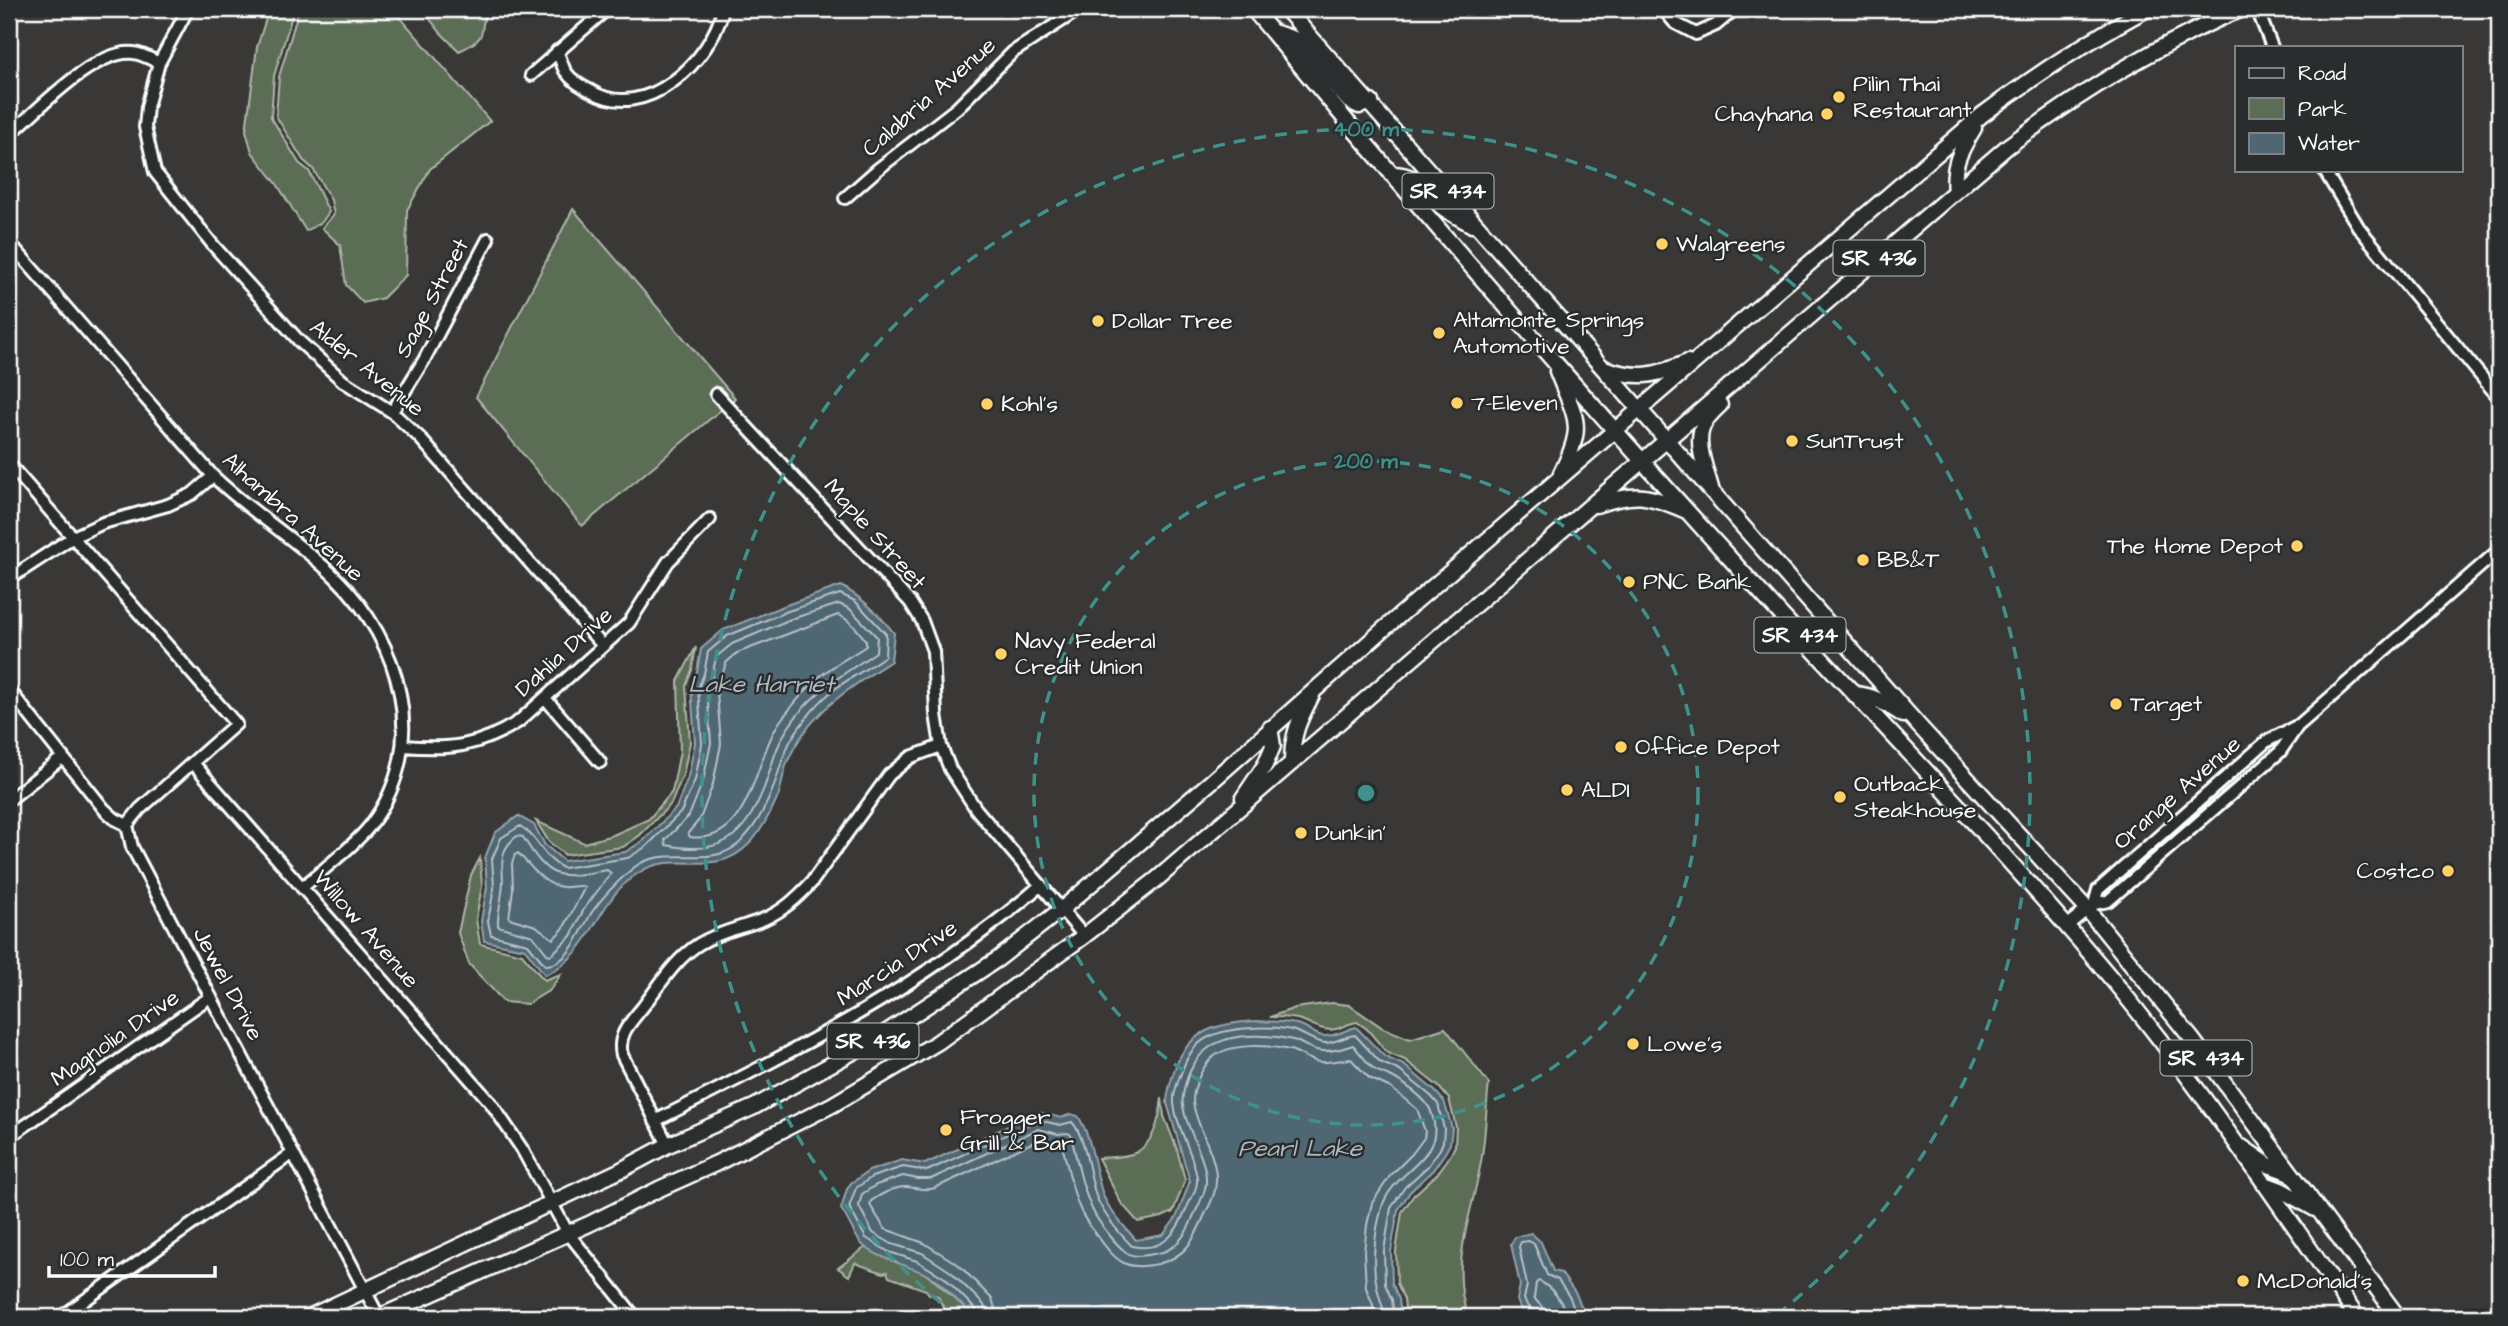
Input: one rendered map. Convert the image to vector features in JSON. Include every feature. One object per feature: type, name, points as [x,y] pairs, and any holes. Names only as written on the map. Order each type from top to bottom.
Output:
[{"type":"main road","name":"SR 434","points":[[1253,9],[1391,174],[1553,360],[1688,512],[2067,926],[2179,1064],[2357,1317]]},
{"type":"main road","name":"SR 434","points":[[1286,9],[1371,102],[1919,726],[2090,906],[2192,1038],[2398,1317]]},
{"type":"main road","name":"SR 436","points":[[309,1317],[667,1145],[754,1107],[873,1041],[998,959],[1152,833],[1316,688],[1982,115],[2041,71],[2096,36],[2147,9]]},
{"type":"main road","name":"SR 436","points":[[379,1317],[717,1163],[832,1105],[937,1042],[1084,936],[1157,879],[2008,146],[2065,104],[2118,70],[2242,9]]},
{"type":"main road","points":[[1272,32],[1294,39],[1349,101],[1359,106],[1371,102]]},
{"type":"main road","points":[[1955,192],[1953,173],[1962,148],[1982,115]]},
{"type":"main road","points":[[1391,174],[1411,177],[1441,206],[1485,233]]},
{"type":"main road","points":[[1602,368],[1640,377],[1659,374],[1702,356]]},
{"type":"main road","points":[[1553,360],[1573,407],[1578,433],[1558,480]]},
{"type":"main road","points":[[1713,493],[1699,433],[1704,422],[1751,369]]},
{"type":"main road","points":[[1588,508],[1637,495],[1656,498],[1688,512]]},
{"type":"main road","points":[[1292,763],[1292,742],[1296,727],[1316,688]]},
{"type":"main road","points":[[1855,694],[1878,700],[1919,726]]},
{"type":"main road","points":[[1233,814],[1265,765],[1273,746],[1270,728]]},
{"type":"main road","points":[[2235,1142],[2269,1165],[2291,1173]]},
{"type":"main road","points":[[2265,1184],[2281,1189],[2319,1212]]},
{"type":"street","name":"Alder Avenue","points":[[188,9],[159,63],[147,107],[145,127],[155,172],[213,245],[283,325],[343,382],[392,412],[419,437],[603,646]]},
{"type":"street","points":[[531,75],[607,9]]},
{"type":"street","points":[[557,51],[565,71],[576,83],[602,98],[636,100],[663,89],[688,70],[719,26],[723,9]]},
{"type":"street","name":"Calabria Avenue","points":[[845,198],[957,108],[1013,52],[1080,9]]},
{"type":"street","points":[[1663,9],[1675,23],[1696,34],[1716,25],[1735,9]]},
{"type":"street","points":[[2257,9],[2272,46]]},
{"type":"street","points":[[9,135],[94,63],[117,54],[134,53],[159,63]]},
{"type":"street","points":[[2326,172],[2359,228],[2499,398]]},
{"type":"street","name":"Sage Street","points":[[392,412],[424,360],[488,239]]},
{"type":"street","name":"Alhambra Avenue","points":[[9,242],[213,476],[238,500],[322,565],[349,592],[375,628],[393,668],[404,711],[404,746],[394,783],[371,825],[302,888]]},
{"type":"street","name":"Maple Street","points":[[716,394],[910,601],[922,621],[933,650],[936,714],[941,746],[950,769],[964,793],[1084,936]]},
{"type":"street","points":[[9,464],[236,724],[140,809],[127,825],[104,809],[10,692]]},
{"type":"street","points":[[18,573],[73,537],[103,523],[168,505],[192,494],[213,476]]},
{"type":"street","name":"Dahlia Drive","points":[[404,746],[453,748],[499,734],[518,722],[629,623],[668,562],[710,519]]},
{"type":"street","name":"Orange Avenue","points":[[2090,906],[2108,901],[2280,752],[2299,725],[2499,550]]},
{"type":"street","points":[[545,698],[600,762]]},
{"type":"street","name":"Orange Avenue","points":[[2067,926],[2090,906],[2098,890],[2267,741],[2299,725]]},
{"type":"street","points":[[667,1145],[622,1055],[620,1046],[625,1030],[673,968],[698,945],[732,928],[763,919],[797,898],[889,775],[911,757],[941,746]]},
{"type":"street","points":[[9,800],[63,757]]},
{"type":"street","name":"Willow Avenue","points":[[193,763],[491,1103],[522,1149],[568,1233],[635,1317]]},
{"type":"street","name":"Jewel Drive","points":[[127,825],[132,847],[379,1317]]},
{"type":"street","name":"Marcia Drive","points":[[655,1121],[806,1045],[851,1019],[969,942],[1041,885]]},
{"type":"street","name":"Magnolia Drive","points":[[9,1138],[210,997]]},
{"type":"street","points":[[61,1317],[293,1153]]},
{"type":"green space","points":[[269,9],[294,9],[274,76],[271,117],[299,163],[309,171],[329,212],[322,222],[306,231],[277,184],[252,152],[246,131],[257,47]]},
{"type":"green space","points":[[299,9],[393,9],[490,121],[430,169],[407,210],[406,275],[383,298],[363,303],[346,285],[340,245],[322,228],[334,214],[331,200],[276,116],[279,77]]},
{"type":"green space","points":[[422,9],[488,9],[480,37],[459,51]]},
{"type":"green space","points":[[573,209],[735,398],[731,402],[715,386],[708,394],[722,409],[582,526],[476,397]]},
{"type":"green space","points":[[2499,583],[2499,645],[2491,605]]},
{"type":"green space","points":[[696,647],[686,686],[690,742],[683,775],[671,804],[639,836],[623,847],[565,855],[549,842],[536,821],[584,843],[613,835],[649,819],[672,792],[680,751],[678,681]]},
{"type":"green space","points":[[480,858],[482,886],[476,919],[480,944],[522,954],[544,980],[561,974],[550,990],[527,1004],[504,1002],[469,964],[458,933],[471,875]]},
{"type":"green space","points":[[1332,1003],[1349,1005],[1383,1028],[1410,1039],[1445,1028],[1489,1084],[1480,1169],[1462,1253],[1462,1296],[1468,1317],[1406,1317],[1404,1299],[1397,1283],[1396,1251],[1402,1212],[1414,1195],[1437,1174],[1455,1146],[1456,1127],[1449,1099],[1439,1087],[1405,1060],[1387,1053],[1367,1029],[1357,1022],[1327,1030],[1296,1019],[1270,1017],[1295,1008]]},
{"type":"green space","points":[[1162,1098],[1164,1116],[1185,1180],[1173,1212],[1138,1222],[1121,1203],[1098,1158],[1128,1155],[1143,1148],[1155,1128]]},
{"type":"green space","points":[[866,1247],[924,1273],[975,1317],[942,1317],[943,1307],[938,1296],[889,1277],[887,1272],[855,1263],[849,1276],[838,1268]]},
{"type":"water","name":"Lake Harriet","points":[[841,586],[870,607],[894,633],[891,661],[845,692],[806,730],[787,763],[773,806],[749,844],[736,855],[722,860],[709,863],[667,863],[640,872],[613,896],[575,953],[545,975],[525,949],[484,941],[481,921],[487,887],[485,858],[495,833],[518,816],[534,825],[545,845],[564,861],[625,852],[643,841],[676,808],[688,777],[695,743],[691,686],[697,672],[701,649],[723,630]]},
{"type":"water","name":"Pearl Lake","points":[[1258,1021],[1298,1024],[1323,1036],[1356,1027],[1385,1057],[1404,1065],[1444,1101],[1452,1128],[1450,1144],[1433,1170],[1410,1192],[1398,1210],[1391,1251],[1392,1283],[1399,1299],[1401,1317],[975,1317],[933,1278],[865,1247],[841,1209],[851,1183],[869,1171],[902,1160],[925,1164],[1039,1112],[1061,1118],[1071,1114],[1078,1116],[1083,1125],[1103,1195],[1113,1213],[1136,1240],[1163,1235],[1176,1218],[1190,1181],[1167,1103],[1169,1087],[1180,1057],[1196,1037],[1206,1031],[1230,1024]]},
{"type":"water","points":[[1531,1233],[1541,1242],[1553,1271],[1561,1273],[1576,1294],[1586,1317],[1536,1317],[1521,1310],[1517,1300],[1520,1285],[1511,1244],[1515,1237]]},
{"type":"place","name":"Pilin Thai Restaurant","points":[[1839,97]]},
{"type":"place","name":"Chayhana","points":[[1827,114]]},
{"type":"place","name":"Walgreens","points":[[1662,244]]},
{"type":"place","name":"Dollar Tree","points":[[1098,321]]},
{"type":"place","name":"Altamonte Springs Automotive","points":[[1439,333]]},
{"type":"place","name":"7-Eleven","points":[[1457,403]]},
{"type":"place","name":"Kohl's","points":[[987,404]]},
{"type":"place","name":"SunTrust","points":[[1792,441]]},
{"type":"place","name":"The Home Depot","points":[[2297,546]]},
{"type":"place","name":"BB&T","points":[[1863,560]]},
{"type":"place","name":"PNC Bank","points":[[1629,582]]},
{"type":"place","name":"Navy Federal Credit Union","points":[[1001,654]]},
{"type":"place","name":"Target","points":[[2116,704]]},
{"type":"place","name":"Office Depot","points":[[1621,747]]},
{"type":"place","name":"ALDI","points":[[1567,790]]},
{"type":"place","name":"Outback Steakhouse","points":[[1840,797]]},
{"type":"place","name":"Dunkin'","points":[[1301,833]]},
{"type":"place","name":"Costco","points":[[2448,871]]},
{"type":"place","name":"Lowe's","points":[[1633,1044]]},
{"type":"place","name":"Frogger Grill & Bar","points":[[946,1130]]},
{"type":"place","name":"McDonald's","points":[[2243,1281]]}]
